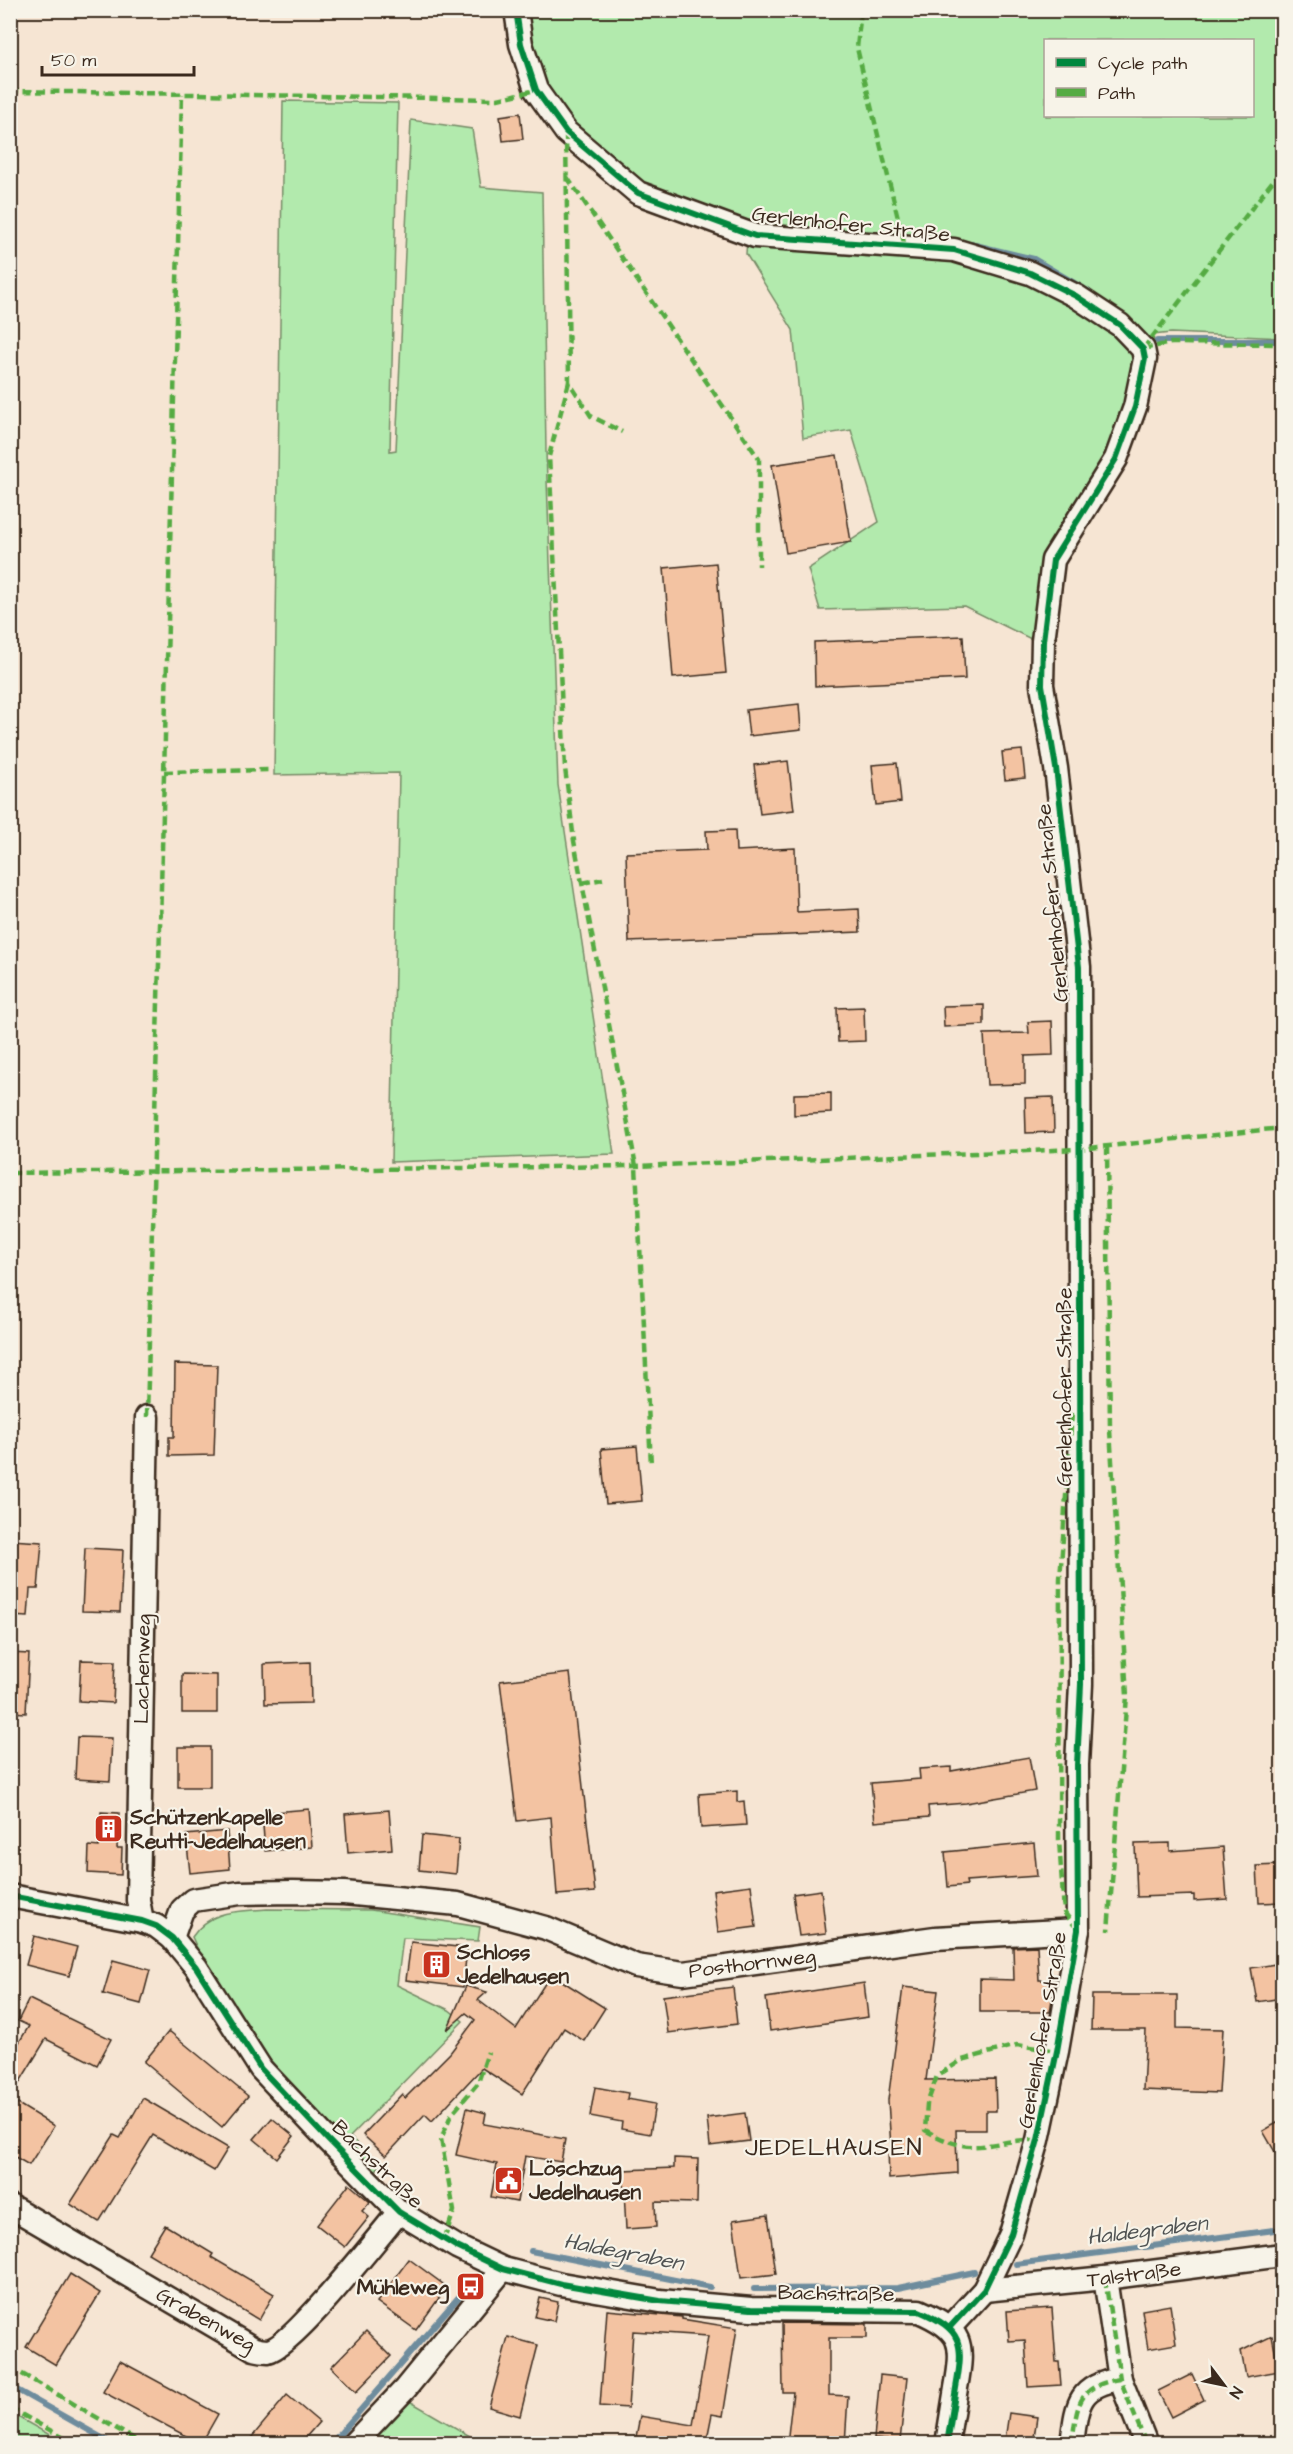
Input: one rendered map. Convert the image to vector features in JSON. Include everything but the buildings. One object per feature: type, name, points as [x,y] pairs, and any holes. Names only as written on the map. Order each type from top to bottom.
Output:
[{"type":"street","name":"Gerlenhofer Straße","points":[[516,10],[521,44],[536,90],[566,132],[638,193],[755,236],[954,250],[1030,273],[1076,296],[1120,325],[1143,349],[1145,359],[1136,407],[1116,459],[1053,560],[1043,641],[1042,685],[1056,768],[1079,967],[1081,1684],[1077,1766],[1078,1930],[1068,1998],[1038,2140],[1011,2234],[984,2290],[949,2328]]},
{"type":"street","name":"Lachenweg","points":[[142,1922],[138,1900],[147,1417]]},
{"type":"street","name":"Posthornweg","points":[[172,1938],[182,1910],[193,1900],[240,1893],[293,1892],[344,1893],[458,1904],[537,1925],[636,1966],[683,1973],[928,1939],[1078,1930]]},
{"type":"street","name":"Bachstraße","points":[[10,1896],[142,1922],[156,1926],[172,1938],[196,1967],[261,2069],[399,2212],[457,2247],[503,2269],[561,2284],[660,2301],[751,2309],[919,2311],[949,2328]]},
{"type":"street","name":"Grabenweg","points":[[10,2206],[254,2349],[269,2351],[286,2340],[304,2322],[399,2212]]},
{"type":"street","name":"Talstraße","points":[[984,2290],[1105,2278],[1282,2255]]},
{"type":"street","points":[[353,2444],[405,2388],[503,2269]]},
{"type":"street","points":[[1105,2278],[1120,2379],[1146,2444]]},
{"type":"street","points":[[947,2444],[962,2355],[949,2328]]},
{"type":"street","points":[[1072,2444],[1077,2408],[1083,2396],[1091,2387],[1102,2382],[1120,2379]]},
{"type":"green space","points":[[526,11],[1282,11],[1282,338],[1171,333],[1153,335],[1154,364],[1149,394],[1139,423],[1064,563],[1035,641],[964,606],[820,610],[808,569],[879,522],[851,430],[803,438],[793,330],[746,254],[748,223],[645,183],[574,126],[545,87],[532,44]]},
{"type":"green space","points":[[283,101],[398,103],[390,451],[396,450],[411,120],[472,129],[481,187],[542,192],[546,452],[558,785],[614,1154],[391,1162],[399,773],[274,775]]},
{"type":"green space","points":[[267,1909],[371,1910],[480,1927],[478,1941],[403,1938],[397,1985],[449,2010],[463,2021],[350,2137],[380,2165],[373,2174],[297,2092],[249,2033],[208,1970],[192,1937],[207,1921],[216,1917],[235,1912]]},
{"type":"green space","points":[[406,2399],[482,2443],[365,2444]]},
{"type":"green space","points":[[10,2414],[16,2416],[64,2443],[11,2443]]},
{"type":"waterway","points":[[971,244],[1034,259],[1088,291]]},
{"type":"waterway","points":[[1157,341],[1282,341]]},
{"type":"waterway","name":"Haldegraben","points":[[1016,2264],[1282,2229]]},
{"type":"waterway","name":"Haldegraben","points":[[531,2251],[710,2287]]},
{"type":"waterway","name":"Haldegraben","points":[[754,2289],[898,2288],[974,2272]]},
{"type":"waterway","name":"Haldegraben","points":[[331,2444],[464,2291]]},
{"type":"waterway","name":"Haldegraben","points":[[10,2386],[113,2444]]},
{"type":"marked path","points":[[861,10],[857,48],[905,247]]},
{"type":"marked path","points":[[10,91],[498,99],[536,90]]},
{"type":"marked path","points":[[147,1417],[182,94]]},
{"type":"marked path","points":[[566,132],[569,382],[591,416],[622,432]]},
{"type":"marked path","points":[[1143,349],[1282,169]]},
{"type":"marked path","points":[[567,177],[759,459],[759,566]]},
{"type":"marked path","points":[[1143,349],[1171,343],[1282,344]]},
{"type":"marked path","points":[[569,382],[549,456],[565,768],[574,841],[636,1166],[651,1465]]},
{"type":"marked path","points":[[164,772],[271,770]]},
{"type":"marked path","points":[[582,883],[603,879]]},
{"type":"marked path","points":[[10,1173],[636,1166],[1080,1149],[1282,1128]]},
{"type":"marked path","points":[[1107,1146],[1110,1430],[1127,1696],[1108,1931]]},
{"type":"marked path","points":[[1072,1413],[1060,1579],[1059,1840],[1064,1912],[1078,1930]]},
{"type":"marked path","points":[[1038,2140],[982,2146],[957,2144],[925,2130],[927,2104],[937,2076],[962,2060],[1017,2045],[1057,2051]]},
{"type":"marked path","points":[[444,2240],[454,2211],[441,2139],[451,2115],[478,2083],[488,2052]]},
{"type":"marked path","points":[[1105,2278],[1120,2379],[1146,2444]]},
{"type":"marked path","points":[[10,2367],[143,2444]]},
{"type":"marked path","points":[[1072,2444],[1078,2408],[1087,2392],[1106,2382],[1120,2379]]},
{"type":"marked path","points":[[10,2408],[75,2444]]},
{"type":"cycle path","points":[[516,10],[521,44],[536,90],[566,132],[638,193],[755,236],[954,250],[1030,273],[1076,296],[1120,325],[1143,349],[1145,359],[1135,407],[1116,459],[1053,560],[1043,641],[1042,685],[1056,768],[1079,967],[1081,1684],[1077,1765],[1078,1930],[1057,2051],[1038,2140],[1011,2234],[984,2290],[949,2328]]},
{"type":"cycle path","points":[[10,1896],[142,1921],[156,1926],[172,1938],[196,1967],[261,2069],[399,2212],[457,2247],[503,2269],[561,2284],[660,2301],[751,2309],[919,2311],[934,2318],[952,2332],[959,2349],[959,2373],[947,2444]]},
{"type":"place","name":"Schützenkapelle Reutti-Jedelhausen","points":[[109,1829]]},
{"type":"place","name":"Schloss Jedelhausen","points":[[436,1964]]},
{"type":"place","name":"Löschzug Jedelhausen","points":[[508,2180]]},
{"type":"place","name":"Mühleweg","points":[[470,2287]]},
{"type":"district","name":"JEDELHAUSEN","points":[[834,2147]]}]
